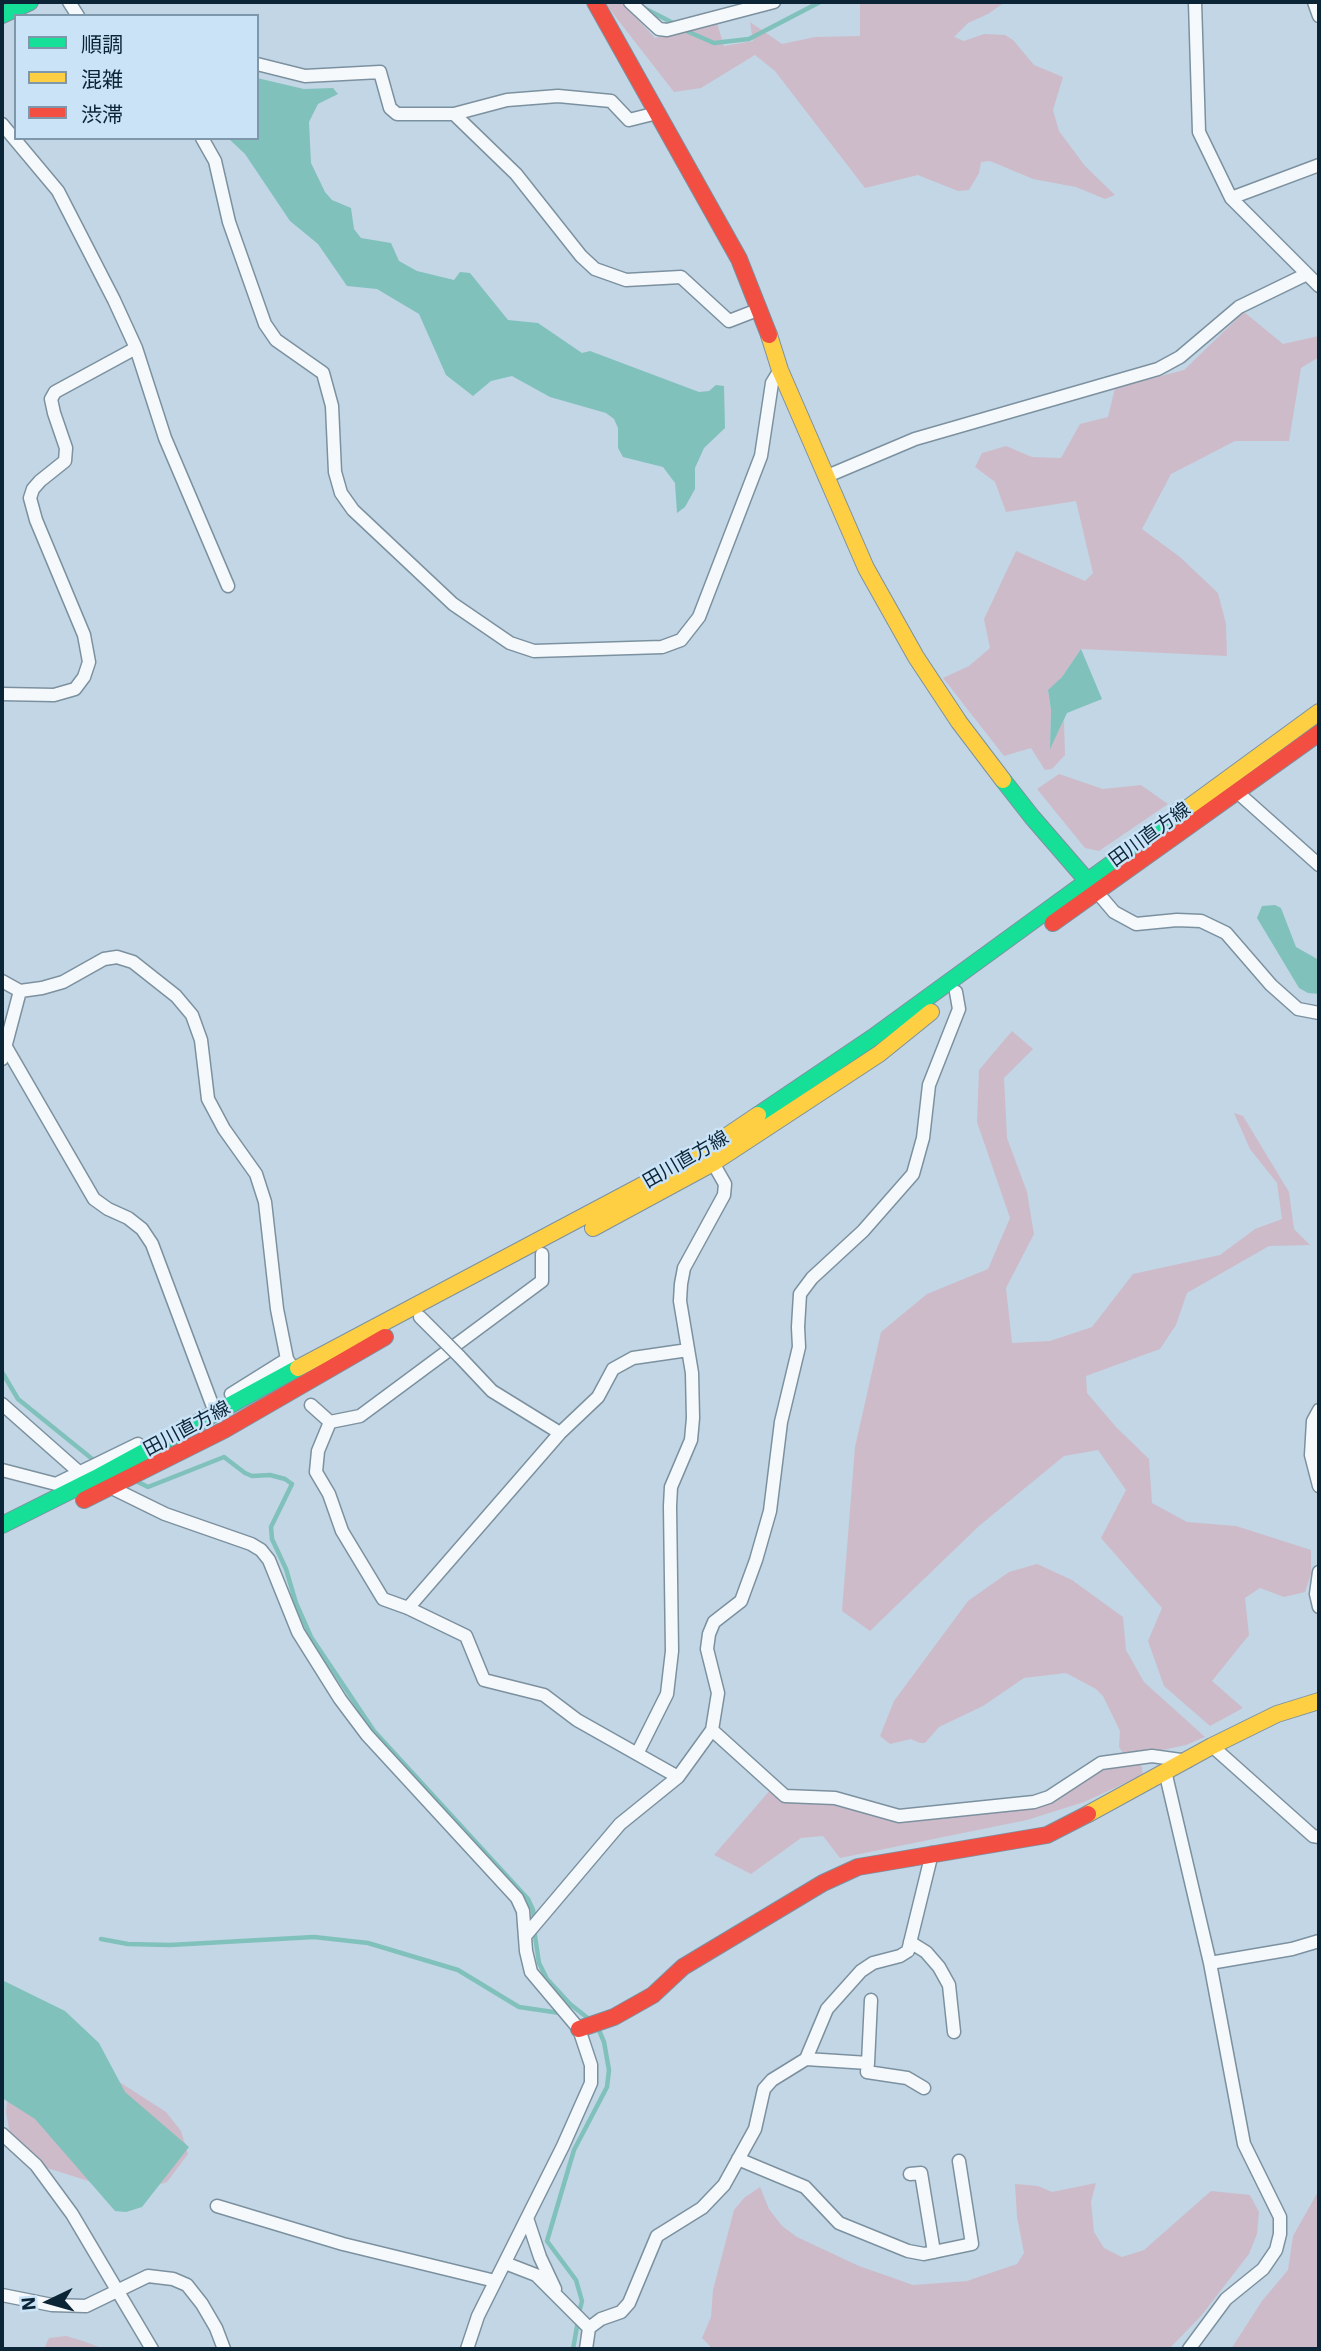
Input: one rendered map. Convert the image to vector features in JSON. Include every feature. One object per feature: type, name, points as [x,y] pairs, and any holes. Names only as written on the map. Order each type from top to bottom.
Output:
[{"type":"main road","points":[[2,15],[30,2]]},
{"type":"main road","points":[[595,2],[739,259],[761,309],[780,370],[866,568],[923,668],[959,722],[1032,817],[1092,887]]},
{"type":"main road","name":"田川直方線","points":[[2,1539],[223,1430],[420,1317],[713,1163],[878,1054],[1319,712]]},
{"type":"main road","name":"田川直方線","points":[[2,1525],[96,1478],[719,1142],[1319,733]]},
{"type":"main road","points":[[582,2028],[603,2021],[653,1995],[683,1967],[823,1883],[858,1867],[1047,1835],[1277,1714],[1311,1702],[1319,1702]]},
{"type":"street","points":[[630,2],[659,29],[667,30],[774,2]]},
{"type":"street","points":[[1195,2],[1199,132],[1231,198],[1319,286]]},
{"type":"street","points":[[1314,2],[1319,16]]},
{"type":"street","points":[[259,64],[305,76],[380,72],[390,108],[397,114],[454,114],[507,100],[558,96],[611,101],[629,120],[657,113]]},
{"type":"street","points":[[454,114],[516,174],[581,257],[595,270],[626,280],[681,277],[729,321],[761,309]]},
{"type":"street","points":[[2,124],[14,138]]},
{"type":"street","points":[[15,140],[58,191],[114,300],[136,348],[165,438],[228,586]]},
{"type":"street","points":[[203,140],[215,161],[229,222],[265,324],[276,340],[323,373],[332,406],[335,472],[341,493],[353,510],[453,604],[510,643],[534,651],[662,648],[681,640],[699,617],[761,456],[772,383],[780,370]]},
{"type":"street","points":[[1231,198],[1319,165]]},
{"type":"street","points":[[825,477],[915,439],[1158,369],[1180,357],[1239,307],[1307,274]]},
{"type":"street","points":[[2,694],[54,695],[75,689],[89,662],[84,635],[36,520],[30,498],[40,481],[65,461],[66,448],[51,399],[55,392],[136,348]]},
{"type":"street","points":[[1236,791],[1319,865]]},
{"type":"street","points":[[1092,887],[1114,912],[1136,923],[1201,921],[1226,933],[1271,985],[1298,1009],[1319,1013]]},
{"type":"street","points":[[2,981],[20,991],[63,982],[103,959],[117,957],[133,962],[155,979],[176,996],[192,1015],[201,1040],[208,1100],[223,1129],[257,1174],[265,1202],[277,1309],[289,1363],[213,1407],[56,1484],[2,1470]]},
{"type":"street","points":[[20,991],[4,1053],[94,1199],[128,1218],[142,1229],[152,1244],[213,1407]]},
{"type":"street","points":[[526,1935],[620,1824],[678,1777],[712,1730],[719,1693],[707,1648],[709,1634],[714,1622],[741,1601],[770,1511],[782,1422],[800,1347],[800,1294],[812,1278],[863,1231],[912,1174],[923,1138],[929,1085],[959,1009],[956,992]]},
{"type":"street","points":[[638,1754],[667,1694],[672,1651],[671,1487],[691,1440],[694,1394],[680,1301],[681,1284],[684,1268],[724,1195],[725,1184],[713,1163]]},
{"type":"street","points":[[330,1422],[360,1416],[542,1281],[542,1254]]},
{"type":"street","points":[[420,1317],[492,1391],[560,1433]]},
{"type":"street","points":[[408,1608],[560,1433],[598,1397],[614,1369],[633,1358],[688,1350]]},
{"type":"street","points":[[2,1405],[80,1473]]},
{"type":"street","points":[[311,1405],[330,1422]]},
{"type":"street","points":[[1319,1410],[1313,1421],[1311,1455],[1319,1486]]},
{"type":"street","points":[[330,1422],[318,1451],[316,1472],[329,1494],[342,1531],[383,1599],[466,1636],[484,1680],[544,1695],[577,1720],[678,1777]]},
{"type":"street","points":[[110,1488],[165,1514],[261,1550],[268,1560],[298,1632],[340,1699],[367,1735],[517,1898],[523,1911],[526,1951],[531,1972],[582,2028],[591,2065],[591,2083],[478,2316],[467,2349]]},
{"type":"street","points":[[1319,1572],[1316,1594],[1319,1604]]},
{"type":"street","points":[[712,1730],[785,1796],[835,1798],[898,1816],[1034,1802],[1049,1797],[1101,1763],[1152,1756],[1188,1761]]},
{"type":"street","points":[[1212,1746],[1313,1836],[1319,1837]]},
{"type":"street","points":[[1165,1771],[1210,1963],[1244,2144],[1280,2217],[1276,2250],[1263,2269],[1226,2299],[1189,2349]]},
{"type":"street","points":[[806,2059],[827,2009],[861,1971],[908,1951],[932,1853]]},
{"type":"street","points":[[1210,1963],[1292,1949],[1319,1941]]},
{"type":"street","points":[[910,1942],[926,1952],[949,1985],[954,2032]]},
{"type":"street","points":[[872,2000],[867,2072],[907,2078],[924,2088]]},
{"type":"street","points":[[587,2326],[621,2312],[629,2304],[657,2236],[702,2208],[724,2185],[755,2129],[764,2089],[772,2080],[806,2059],[868,2063]]},
{"type":"street","points":[[2,2134],[36,2165],[72,2214],[152,2349]]},
{"type":"street","points":[[738,2159],[805,2187],[839,2223],[908,2251],[924,2254],[972,2244],[959,2161]]},
{"type":"street","points":[[910,2175],[921,2173],[934,2252]]},
{"type":"street","points":[[217,2206],[343,2244],[495,2281]]},
{"type":"street","points":[[527,2218],[540,2257],[560,2299]]},
{"type":"street","points":[[505,2263],[536,2275],[587,2326],[586,2349]]},
{"type":"street","points":[[2,2295],[52,2305],[86,2306],[148,2276],[173,2279],[187,2286],[216,2328],[225,2349]]},
{"type":"shaded area","points":[[604,2],[622,2],[655,38],[717,23],[724,46],[753,41],[750,22],[782,44],[815,37],[860,36],[860,2],[1005,2],[968,23],[954,37],[964,41],[984,34],[1005,35],[1013,40],[1034,65],[1063,77],[1053,110],[1059,131],[1085,166],[1115,195],[1105,199],[1076,187],[1033,179],[990,161],[981,162],[979,173],[969,190],[958,191],[918,175],[865,188],[775,71],[755,55],[701,88],[674,92]]},
{"type":"shaded area","points":[[259,78],[304,89],[333,88],[338,94],[318,104],[309,122],[311,163],[325,192],[332,200],[351,208],[354,229],[361,238],[391,243],[399,261],[417,271],[454,280],[460,272],[470,273],[508,320],[538,323],[582,353],[590,351],[699,392],[709,391],[716,385],[724,386],[725,428],[704,448],[695,468],[695,489],[685,507],[677,513],[675,483],[663,467],[623,457],[618,448],[618,428],[614,419],[606,413],[550,397],[512,376],[491,381],[473,396],[446,375],[419,314],[377,289],[347,286],[318,244],[290,221],[245,154],[230,140],[259,140]]},
{"type":"shaded area","points":[[1244,312],[1283,344],[1319,336],[1319,357],[1301,368],[1289,441],[1235,441],[1171,474],[1142,529],[1180,557],[1218,593],[1226,624],[1227,656],[1081,649],[1062,677],[1048,691],[1051,710],[1050,747],[1064,720],[1065,755],[1052,769],[1045,770],[1031,748],[1004,756],[943,678],[969,666],[990,648],[984,619],[1016,551],[1085,581],[1093,573],[1076,501],[1006,512],[995,482],[975,467],[982,453],[1006,446],[1032,457],[1061,458],[1080,424],[1108,417],[1115,388],[1184,370]]},
{"type":"shaded area","points":[[1081,649],[1102,699],[1067,713],[1050,749],[1051,710],[1048,690],[1062,677]]},
{"type":"shaded area","points":[[1059,774],[1103,789],[1141,785],[1168,804],[1099,851],[1085,848],[1037,789]]},
{"type":"shaded area","points":[[1275,905],[1281,908],[1296,947],[1319,960],[1319,994],[1308,993],[1299,988],[1257,918],[1262,906]]},
{"type":"shaded area","points":[[1012,1031],[1033,1049],[1004,1078],[1007,1138],[1027,1192],[1034,1234],[1006,1288],[1012,1343],[1050,1341],[1092,1327],[1133,1274],[1220,1255],[1255,1229],[1282,1219],[1277,1183],[1250,1149],[1234,1113],[1243,1116],[1289,1192],[1294,1229],[1310,1245],[1269,1246],[1187,1293],[1176,1325],[1160,1349],[1086,1376],[1087,1393],[1116,1427],[1149,1459],[1152,1503],[1187,1522],[1236,1526],[1311,1550],[1311,1574],[1305,1592],[1284,1597],[1260,1588],[1245,1598],[1249,1635],[1212,1681],[1243,1708],[1210,1726],[1164,1686],[1148,1641],[1162,1608],[1101,1538],[1126,1490],[1098,1450],[1064,1456],[979,1526],[870,1631],[842,1611],[855,1447],[881,1332],[927,1294],[988,1269],[1010,1218],[977,1122],[979,1070]]},
{"type":"shaded area","points":[[1037,1564],[1072,1580],[1123,1617],[1126,1650],[1144,1682],[1205,1737],[1186,1745],[1125,1756],[1119,1747],[1120,1731],[1103,1696],[1096,1689],[1066,1673],[1024,1678],[983,1706],[939,1727],[925,1743],[911,1739],[890,1744],[880,1736],[894,1701],[968,1601],[1009,1572]]},
{"type":"shaded area","points":[[1141,1763],[1143,1775],[1084,1802],[1027,1820],[840,1858],[823,1836],[801,1838],[751,1874],[714,1855],[771,1789],[793,1803],[841,1804],[899,1821],[1036,1805],[1100,1769]]},
{"type":"shaded area","points":[[2,1980],[65,2011],[99,2043],[125,2092],[189,2147],[142,2207],[126,2212],[115,2211],[35,2119],[2,2098]]},
{"type":"shaded area","points":[[75,2063],[121,2083],[166,2112],[181,2131],[188,2154],[167,2182],[158,2185],[98,2184],[44,2167],[16,2145],[6,2112],[10,2079]]},
{"type":"shaded area","points":[[1096,2183],[1091,2202],[1094,2232],[1104,2248],[1122,2257],[1144,2250],[1211,2191],[1250,2195],[1259,2212],[1257,2234],[1249,2254],[1201,2316],[1169,2349],[713,2349],[702,2338],[711,2317],[713,2290],[734,2210],[744,2198],[760,2187],[769,2209],[782,2226],[797,2237],[859,2266],[913,2285],[967,2281],[1017,2264],[1024,2253],[1017,2217],[1015,2184],[1038,2186],[1052,2192]]},
{"type":"shaded area","points":[[1319,2190],[1319,2349],[1231,2349],[1262,2301],[1288,2270],[1293,2236]]},
{"type":"shaded area","points":[[66,2336],[104,2349],[44,2349],[49,2338]]},
{"type":"waterway","points":[[682,29],[714,43],[749,39],[820,2]]},
{"type":"waterway","points":[[642,7],[675,24]]},
{"type":"waterway","points":[[2,1372],[18,1399],[96,1462]]},
{"type":"waterway","points":[[136,1481],[148,1487],[224,1457],[252,1476],[270,1475],[292,1484],[271,1527],[272,1539],[311,1637],[374,1731],[528,1899],[534,1921]]},
{"type":"waterway","points":[[534,1929],[539,1963],[547,1979],[570,2004],[589,2019]]},
{"type":"waterway","points":[[101,1939],[128,1944],[170,1945],[314,1937],[368,1943],[458,1970],[519,2007],[560,2013]]},
{"type":"waterway","points":[[579,2313],[582,2301],[576,2280],[547,2241],[574,2150],[607,2087],[609,2070],[604,2042],[598,2028]]},
{"type":"waterway","points":[[573,2349],[578,2321]]},
{"type":"traffic: fast","points":[[2,15],[30,2]]},
{"type":"traffic: fast","points":[[1003,780],[1096,891]]},
{"type":"traffic: fast","points":[[758,1115],[872,1038],[1185,810]]},
{"type":"traffic: fast","points":[[2,1525],[96,1478],[298,1368]]},
{"type":"traffic: slow","points":[[769,335],[780,370],[866,568],[916,657],[959,722],[1003,780]]},
{"type":"traffic: slow","points":[[1185,810],[1319,712]]},
{"type":"traffic: slow","points":[[593,1228],[713,1163],[879,1054],[931,1012]]},
{"type":"traffic: slow","points":[[298,1368],[654,1179],[758,1115]]},
{"type":"traffic: slow","points":[[1088,1814],[1212,1746],[1277,1714],[1319,1701]]},
{"type":"traffic: jam","points":[[595,2],[739,259],[769,335]]},
{"type":"traffic: jam","points":[[1053,923],[1319,733]]},
{"type":"traffic: jam","points":[[84,1500],[224,1430],[385,1337]]},
{"type":"traffic: jam","points":[[579,2029],[614,2017],[653,1995],[683,1967],[823,1883],[858,1867],[1047,1835],[1088,1814]]}]
